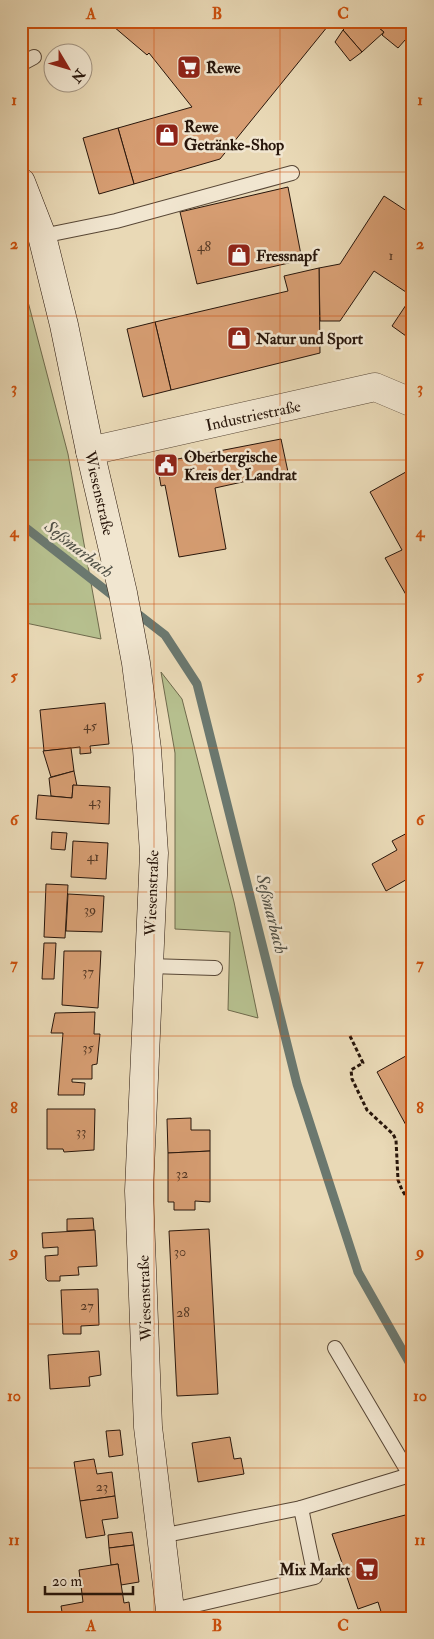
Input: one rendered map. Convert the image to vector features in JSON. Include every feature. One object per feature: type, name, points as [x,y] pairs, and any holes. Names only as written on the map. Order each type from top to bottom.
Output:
[{"type":"main road","name":"Wiesenstraße","points":[[21,182],[42,236],[64,325],[90,451],[123,593],[136,663],[147,749],[154,853],[140,1191],[148,1427],[170,1614]]},
{"type":"main road","name":"Industriestraße","points":[[90,451],[375,387],[413,403]]},
{"type":"lane","points":[[42,236],[116,221],[292,173]]},
{"type":"lane","points":[[149,966],[215,968]]},
{"type":"lane","points":[[161,1536],[301,1508],[410,1475],[335,1348]]},
{"type":"lane","points":[[170,1614],[315,1577],[301,1508]]},
{"type":"path","points":[[350,1036],[363,1063],[351,1070],[352,1079],[367,1110],[393,1134],[396,1142],[398,1180],[413,1207]]},
{"type":"green space","points":[[21,275],[68,454],[101,639],[21,622]]},
{"type":"green space","points":[[161,672],[182,699],[234,902],[258,1018],[228,1010],[230,932],[175,929],[175,753]]},
{"type":"building","points":[[107,21],[332,21],[220,159],[134,184],[118,128],[192,107],[149,53],[147,55]]},
{"type":"building","points":[[351,21],[371,21],[384,32],[362,52],[343,30]]},
{"type":"building","points":[[371,21],[413,21],[413,31],[398,48],[382,35],[384,32]]},
{"type":"building","points":[[343,30],[362,52],[350,61],[335,42]]},
{"type":"building","points":[[118,128],[134,184],[99,194],[83,138]]},
{"type":"building","points":[[288,187],[302,260],[197,284],[180,212]]},
{"type":"building","points":[[384,196],[413,215],[413,341],[392,326],[412,296],[374,271],[340,321],[320,321],[319,268],[340,264]]},
{"type":"building","name":"Natur und Sport","points":[[319,268],[320,353],[171,390],[155,322],[288,291],[284,276]]},
{"type":"building","points":[[155,322],[171,390],[143,397],[127,329]]},
{"type":"building","points":[[281,439],[288,472],[215,488],[226,549],[179,557],[165,485],[161,486],[157,463]]},
{"type":"building","points":[[413,468],[413,607],[385,558],[402,550],[370,492]]},
{"type":"building","points":[[105,703],[109,744],[90,746],[91,753],[80,754],[80,747],[44,751],[40,710]]},
{"type":"building","points":[[71,748],[74,771],[51,777],[43,751]]},
{"type":"building","points":[[74,771],[77,786],[73,785],[72,798],[51,796],[49,778]]},
{"type":"building","points":[[73,785],[110,787],[109,824],[36,819],[38,795],[72,798]]},
{"type":"building","points":[[413,830],[413,863],[406,867],[411,877],[386,891],[372,864],[397,850],[392,841]]},
{"type":"building","points":[[52,832],[67,833],[65,850],[51,849]]},
{"type":"building","points":[[73,841],[108,843],[106,879],[71,877]]},
{"type":"building","points":[[46,884],[68,885],[65,938],[44,937]]},
{"type":"building","points":[[68,894],[104,896],[102,932],[66,931]]},
{"type":"building","points":[[44,943],[56,943],[54,979],[42,979]]},
{"type":"building","points":[[64,951],[101,951],[98,1008],[62,1005]]},
{"type":"building","points":[[95,1012],[94,1034],[100,1034],[97,1064],[92,1065],[92,1079],[72,1079],[72,1082],[85,1083],[84,1095],[58,1095],[63,1033],[51,1033],[55,1013]]},
{"type":"building","points":[[413,1052],[413,1138],[377,1072]]},
{"type":"building","points":[[47,1109],[95,1109],[94,1150],[64,1152],[63,1149],[47,1149]]},
{"type":"building","points":[[191,1118],[191,1130],[210,1130],[210,1151],[168,1153],[167,1119]]},
{"type":"building","points":[[210,1151],[210,1202],[195,1201],[195,1210],[174,1210],[174,1202],[168,1202],[168,1153]]},
{"type":"building","points":[[93,1218],[94,1230],[67,1231],[67,1219]]},
{"type":"building","points":[[209,1229],[218,1394],[177,1396],[169,1231]]},
{"type":"building","points":[[95,1230],[97,1266],[78,1267],[79,1275],[60,1276],[60,1281],[48,1281],[46,1279],[45,1256],[58,1255],[58,1247],[43,1248],[42,1233]]},
{"type":"building","points":[[98,1289],[99,1325],[81,1326],[81,1334],[63,1334],[61,1290]]},
{"type":"building","points":[[99,1351],[101,1375],[89,1377],[90,1386],[50,1389],[48,1355]]},
{"type":"building","points":[[120,1430],[123,1455],[109,1457],[106,1431]]},
{"type":"building","points":[[230,1437],[234,1459],[241,1458],[244,1474],[198,1482],[192,1443]]},
{"type":"building","points":[[94,1459],[97,1474],[112,1472],[115,1496],[80,1501],[74,1462]]},
{"type":"building","points":[[115,1496],[118,1518],[102,1520],[105,1535],[86,1538],[80,1501]]},
{"type":"building","points":[[413,1513],[413,1618],[383,1618],[378,1602],[358,1609],[332,1534]]},
{"type":"building","points":[[132,1532],[134,1545],[109,1548],[108,1535]]},
{"type":"building","points":[[134,1545],[139,1582],[121,1585],[118,1564],[111,1565],[109,1548]]},
{"type":"building","points":[[118,1564],[124,1603],[129,1602],[131,1618],[63,1618],[61,1606],[83,1602],[79,1570]]},
{"type":"waterway","name":"Seßmarbach","points":[[21,524],[117,599]]},
{"type":"waterway","name":"Seßmarbach","points":[[134,611],[165,635],[197,684],[297,1084],[358,1272],[413,1369]]},
{"type":"place","name":"Rewe","points":[[189,67]]},
{"type":"place","name":"Rewe Getränke-Shop","points":[[167,135]]},
{"type":"place","name":"Fressnapf","points":[[239,255]]},
{"type":"place","name":"Natur und Sport","points":[[239,338]]},
{"type":"place","name":"Oberbergische Kreis der Landrat","points":[[166,465]]},
{"type":"place","name":"Mix Markt","points":[[367,1569]]}]
